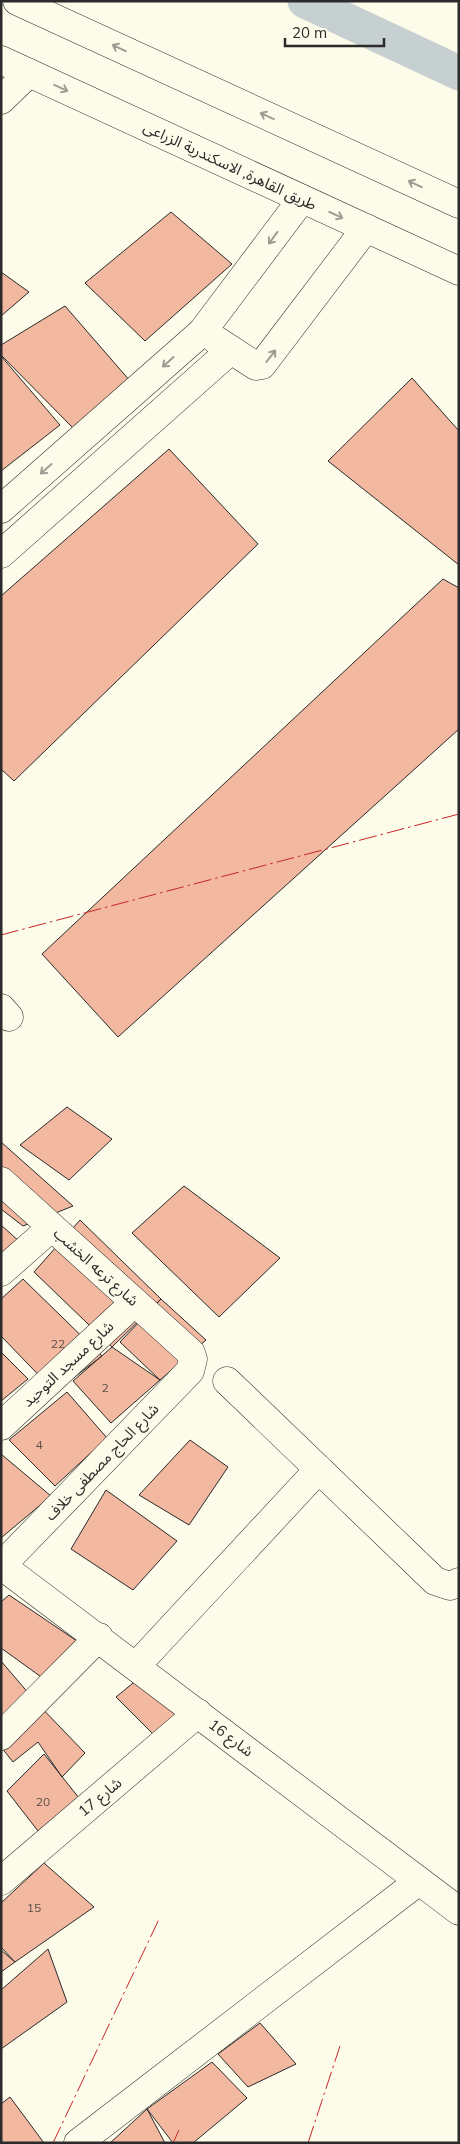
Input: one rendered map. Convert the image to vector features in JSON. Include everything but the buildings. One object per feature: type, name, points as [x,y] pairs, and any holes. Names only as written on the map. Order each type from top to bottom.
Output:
[{"type":"main road","points":[[17,1],[459,204]]},
{"type":"main road","name":"طريق القاهرة, الاسكندرية الزراعى","points":[[1,60],[459,271]]},
{"type":"main road","points":[[1,100],[29,73]]},
{"type":"main road","points":[[1,509],[202,332],[302,199]]},
{"type":"main road","points":[[202,332],[256,366],[262,365],[366,228]]},
{"type":"main road","points":[[1,554],[231,350]]},
{"type":"main road","name":"شارع ترعه الخشب","points":[[1,1181],[191,1353]]},
{"type":"main road","points":[[1,1272],[52,1227]]},
{"type":"main road","name":"شارع مسجد التوحيد","points":[[1,1426],[135,1302]]},
{"type":"main road","name":"شارع الحاج مصطفى خلاف","points":[[2,1566],[190,1371],[193,1359],[191,1353]]},
{"type":"main road","points":[[227,1381],[435,1581],[450,1586],[459,1582]]},
{"type":"main road","points":[[136,1666],[319,1469]]},
{"type":"main road","name":"شارع 16","points":[[2,1566],[100,1638],[459,1911]]},
{"type":"main road","points":[[1,1736],[100,1638]]},
{"type":"main road","name":"شارع 17","points":[[1,1881],[198,1713]]},
{"type":"main road","points":[[78,2143],[420,1881]]},
{"type":"waterway","points":[[305,1],[459,73]]},
{"type":"power","points":[[1,935],[459,814]]},
{"type":"power","points":[[53,2143],[160,1917]]},
{"type":"power","points":[[308,2143],[340,2046]]},
{"type":"power","points":[[173,2143],[179,2130]]}]
